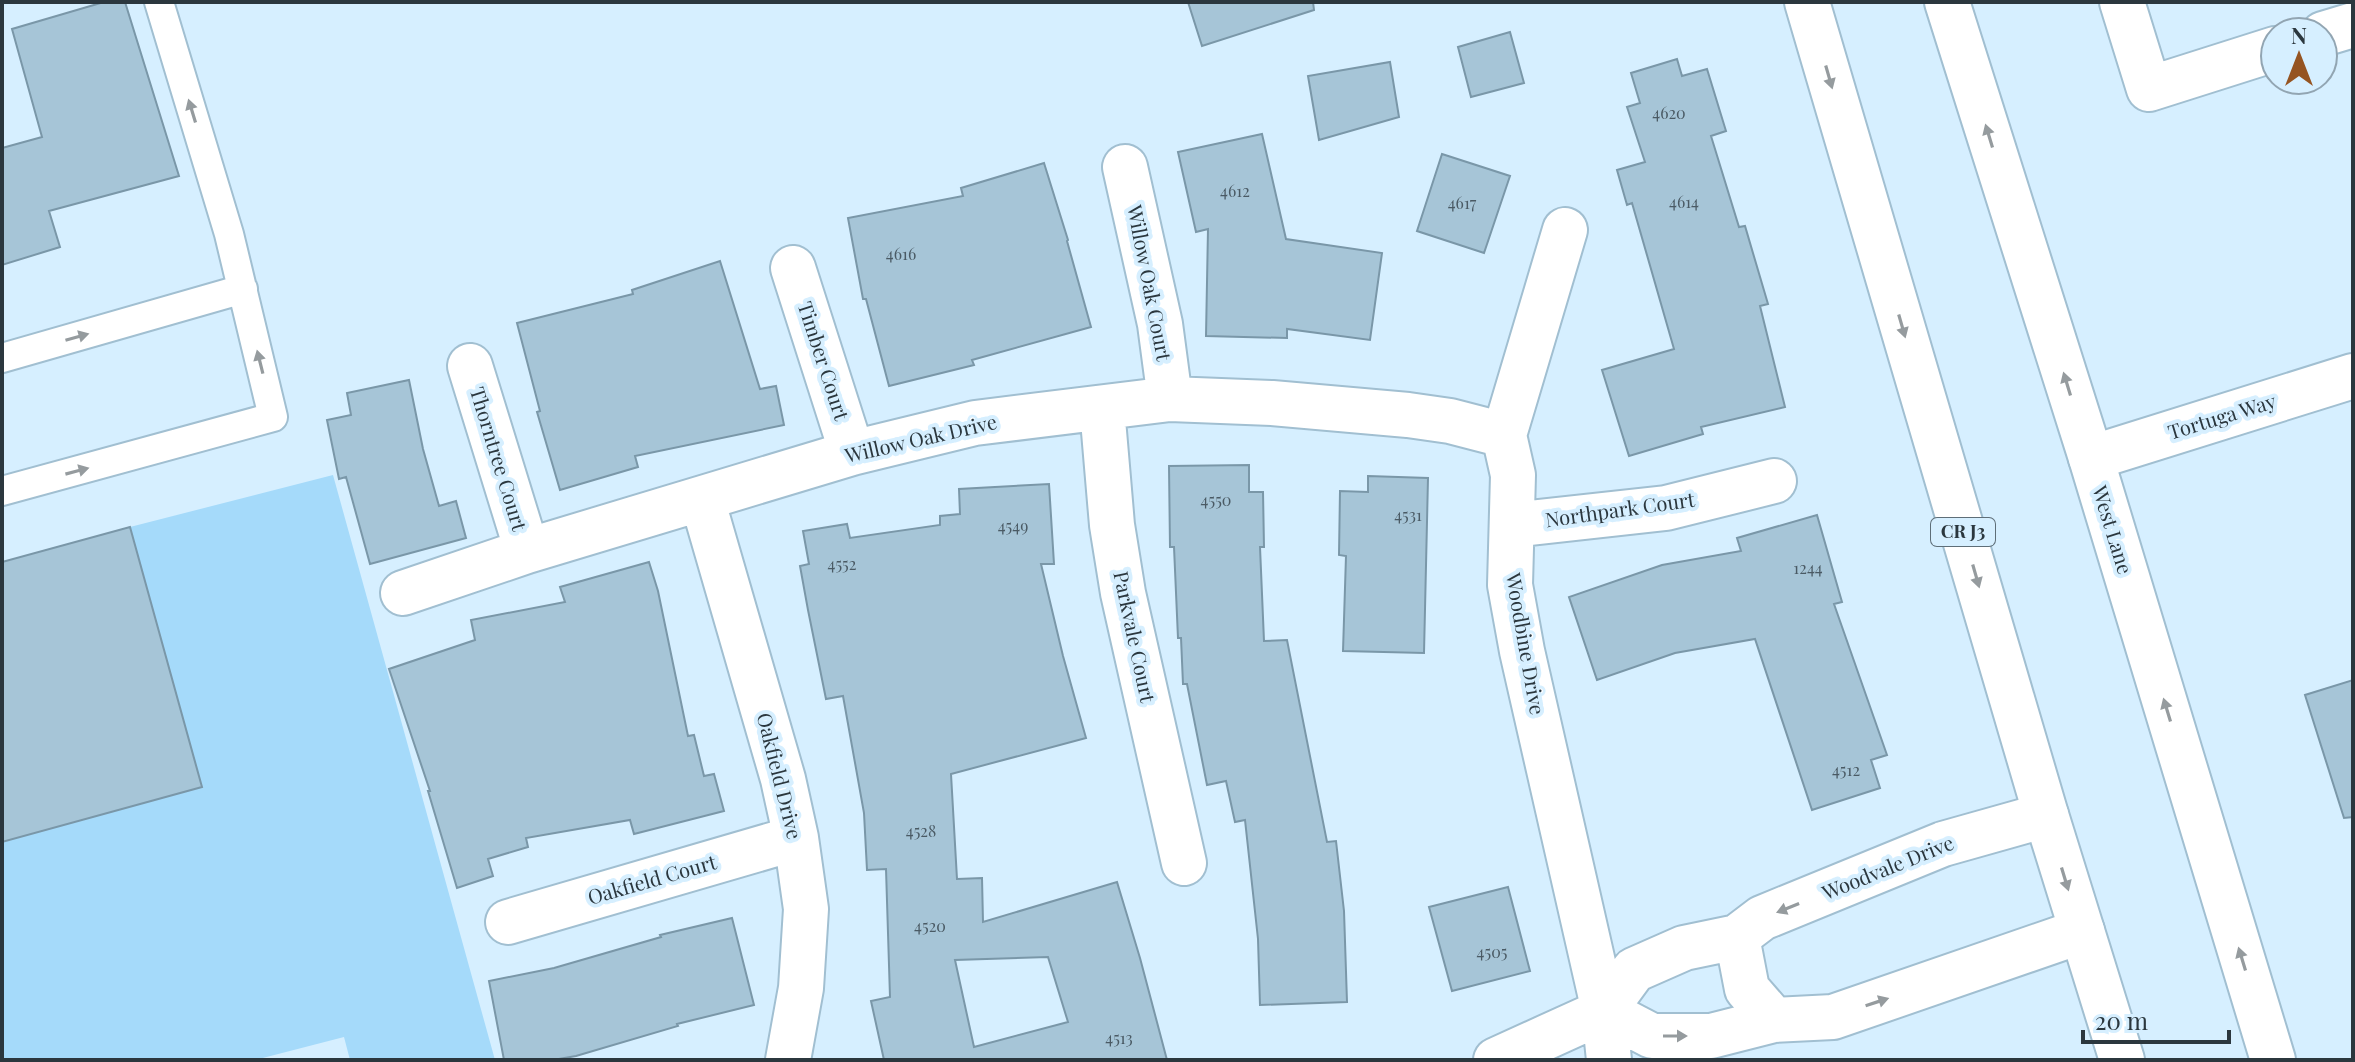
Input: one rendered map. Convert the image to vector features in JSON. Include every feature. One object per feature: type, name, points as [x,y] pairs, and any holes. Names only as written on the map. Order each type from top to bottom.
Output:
[{"type":"street","name":"CR J3","points":[[1807,2],[2046,815],[2122,1060]]},
{"type":"street","name":"West Lane","points":[[1947,2],[2091,458],[2273,1060]]},
{"type":"street","points":[[2122,2],[2149,89],[2259,54]]},
{"type":"street","name":"Willow Oak Court","points":[[1125,167],[1160,324],[1170,399]]},
{"type":"street","name":"Woodbine Drive","points":[[1565,230],[1504,435],[1513,475],[1510,585],[1522,651],[1604,1011],[1609,1060]]},
{"type":"street","name":"Timber Court","points":[[793,268],[852,453]]},
{"type":"street","name":"Thorntree Court","points":[[470,366],[527,551]]},
{"type":"street","name":"Tortuga Way","points":[[2091,458],[2353,376]]},
{"type":"street","name":"Willow Oak Drive","points":[[403,593],[527,551],[852,453],[975,423],[1170,399],[1272,403],[1408,415],[1450,421],[1504,435]]},
{"type":"street","name":"Parkvale Court","points":[[1102,408],[1112,525],[1123,593],[1184,863]]},
{"type":"street","name":"Northpark Court","points":[[1512,525],[1666,508],[1774,481]]},
{"type":"street","name":"Oakfield Drive","points":[[702,499],[783,779],[796,838],[806,909],[801,988],[788,1060]]},
{"type":"street","name":"Woodvale Drive","points":[[1496,1060],[1604,1011],[1634,970],[1684,948],[1737,937],[1762,918],[1943,844],[2046,815]]},
{"type":"street","name":"Oakfield Court","points":[[508,922],[796,838]]},
{"type":"street","points":[[1604,1011],[1652,1036],[1711,1036],[1774,1020],[1833,1017],[2082,931]]},
{"type":"street","points":[[1737,937],[1747,989],[1774,1020]]},
{"type":"lane","points":[[2,491],[273,417],[225,219],[159,2]]},
{"type":"lane","points":[[2,358],[243,289]]},
{"type":"shaded area","points":[[333,475],[495,1060],[350,1060],[344,1037],[255,1060],[2,1060],[2,842],[202,787],[130,527]]},
{"type":"building","points":[[104,2],[125,2],[179,176],[49,211],[60,247],[2,265],[2,148],[42,137],[12,29]]},
{"type":"building","points":[[1188,2],[1313,2],[1314,10],[1202,46]]},
{"type":"building","points":[[1510,32],[1524,83],[1471,97],[1458,47]]},
{"type":"building","points":[[1677,59],[1682,76],[1707,69],[1726,131],[1711,136],[1739,227],[1745,226],[1768,304],[1760,306],[1785,407],[1701,427],[1703,434],[1629,456],[1602,370],[1674,349],[1632,203],[1627,205],[1617,170],[1645,162],[1627,107],[1640,103],[1631,73]]},
{"type":"building","points":[[1390,62],[1399,117],[1319,140],[1308,76]]},
{"type":"building","points":[[1262,134],[1286,239],[1382,253],[1370,340],[1287,329],[1287,338],[1206,336],[1208,229],[1196,232],[1178,152]]},
{"type":"building","points":[[1442,154],[1510,176],[1484,253],[1417,231]]},
{"type":"building","points":[[1044,163],[1091,327],[972,360],[974,365],[889,386],[866,299],[863,299],[848,218],[963,196],[961,188]]},
{"type":"building","points":[[720,261],[760,389],[776,386],[784,425],[635,456],[638,467],[560,490],[537,412],[540,411],[517,323],[633,294],[632,290]]},
{"type":"building","points":[[409,380],[439,506],[456,501],[466,538],[370,564],[346,477],[339,479],[327,420],[351,415],[347,393]]},
{"type":"building","points":[[1249,465],[1249,492],[1263,492],[1264,547],[1260,547],[1264,641],[1287,640],[1327,842],[1336,841],[1344,911],[1347,1002],[1260,1005],[1258,939],[1245,820],[1235,822],[1226,781],[1207,785],[1187,684],[1183,684],[1174,547],[1170,547],[1169,466]]},
{"type":"building","points":[[1368,476],[1428,478],[1424,653],[1343,651],[1346,556],[1339,555],[1340,491],[1368,492]]},
{"type":"building","points":[[1049,484],[1054,564],[1041,564],[1086,738],[951,774],[957,879],[982,878],[983,922],[1117,882],[1167,1060],[884,1060],[871,1001],[890,997],[886,869],[867,870],[864,813],[843,696],[826,699],[808,610],[800,566],[809,564],[803,531],[847,524],[850,538],[940,525],[940,516],[960,514],[959,489]],"holes":[[[1048,957],[1068,1022],[974,1047],[955,960]]]},
{"type":"building","points":[[1817,515],[1842,602],[1834,604],[1887,755],[1871,760],[1880,788],[1812,810],[1755,639],[1675,653],[1597,680],[1569,597],[1662,565],[1741,551],[1737,538]]},
{"type":"building","points":[[130,527],[202,787],[2,842],[2,562]]},
{"type":"building","points":[[649,562],[658,591],[688,736],[694,735],[704,776],[714,774],[724,811],[634,834],[630,820],[526,838],[528,847],[488,859],[493,876],[457,888],[430,791],[389,669],[475,640],[471,620],[565,602],[560,587]]},
{"type":"building","points":[[2353,680],[2353,817],[2344,818],[2305,695]]},
{"type":"building","points":[[1508,887],[1530,971],[1452,991],[1429,907]]},
{"type":"building","points":[[732,918],[754,1005],[677,1024],[576,1056],[553,1060],[504,1060],[489,981],[554,968],[660,935]]}]
